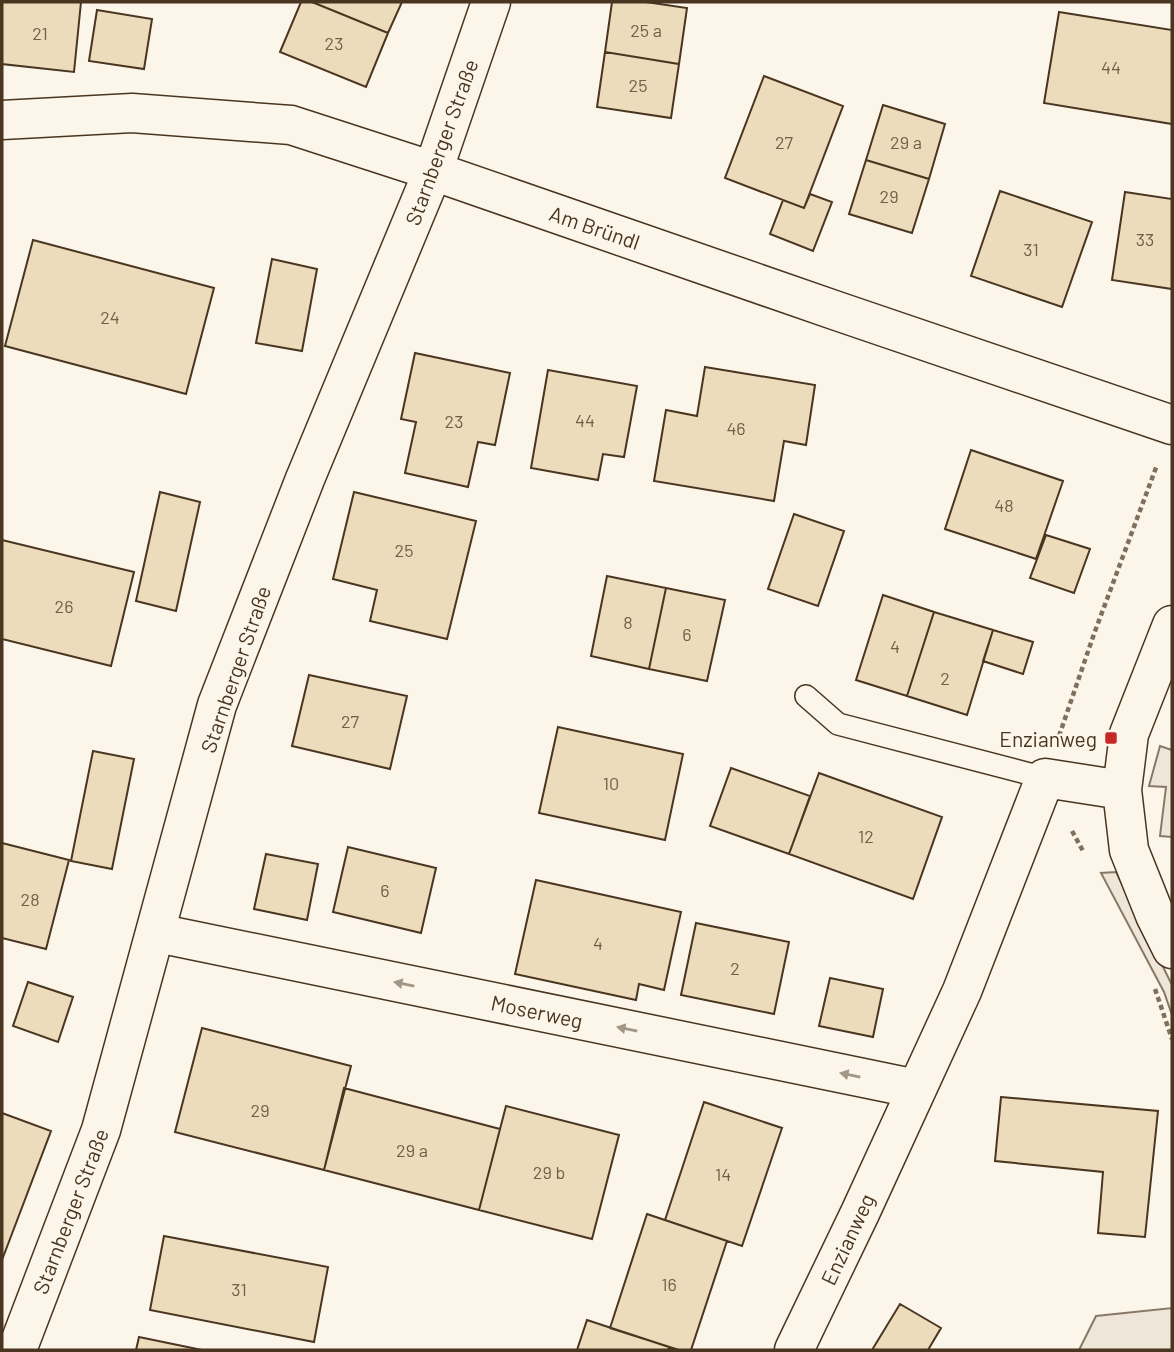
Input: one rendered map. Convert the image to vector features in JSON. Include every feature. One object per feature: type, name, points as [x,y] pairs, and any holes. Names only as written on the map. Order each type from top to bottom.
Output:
[{"type":"street","name":"Starnberger Straße","points":[[17,1350],[101,1130],[157,933],[217,705],[305,479],[433,171],[491,2]]},
{"type":"street","name":"Am Bründl","points":[[2,120],[132,113],[291,125],[433,171],[1172,425]]},
{"type":"street","points":[[1168,929],[1129,850],[1122,790],[1129,734],[1172,625]]},
{"type":"street","points":[[1045,778],[1122,790]]},
{"type":"street","name":"Enzianweg","points":[[794,1350],[962,991],[1045,778]]},
{"type":"street","name":"Moserweg","points":[[157,933],[917,1089]]},
{"type":"lane","points":[[806,696],[838,724],[1045,778]]},
{"type":"lane","points":[[2,1348],[8,1350]]},
{"type":"path","points":[[1045,778],[1094,634],[1172,425]]},
{"type":"shaded area","points":[[1160,746],[1172,750],[1172,837],[1160,836],[1166,787],[1149,786]]},
{"type":"shaded area","points":[[1116,872],[1172,985],[1172,1015],[1164,992],[1101,873]]},
{"type":"shaded area","points":[[1172,1308],[1172,1350],[1079,1350],[1096,1316]]},
{"type":"building","points":[[2,2],[81,2],[74,72],[2,64]]},
{"type":"building","points":[[301,2],[312,2],[388,33],[366,87],[280,52]]},
{"type":"building","points":[[312,2],[402,2],[388,33]]},
{"type":"building","points":[[612,2],[646,2],[687,8],[679,64],[605,52]]},
{"type":"building","points":[[97,10],[152,19],[144,69],[89,61]]},
{"type":"building","points":[[1059,12],[1172,30],[1172,124],[1044,103]]},
{"type":"building","points":[[605,52],[679,64],[671,118],[597,107]]},
{"type":"building","points":[[764,76],[843,106],[804,208],[725,178]]},
{"type":"building","points":[[883,105],[945,124],[929,179],[866,160]]},
{"type":"building","points":[[866,160],[929,179],[912,233],[849,214]]},
{"type":"building","points":[[1000,191],[1092,222],[1062,307],[971,276]]},
{"type":"building","points":[[1125,192],[1172,199],[1172,289],[1112,280]]},
{"type":"building","points":[[810,194],[832,202],[813,251],[770,234],[783,200],[804,208]]},
{"type":"building","points":[[33,240],[214,288],[186,394],[5,346]]},
{"type":"building","points":[[272,259],[317,269],[302,351],[256,343]]},
{"type":"building","points":[[415,353],[510,373],[495,445],[478,442],[468,487],[405,473],[416,422],[401,419]]},
{"type":"building","points":[[705,367],[815,385],[806,445],[784,441],[774,501],[654,481],[666,410],[697,416]]},
{"type":"building","points":[[548,370],[637,386],[624,457],[603,454],[598,480],[531,468]]},
{"type":"building","points":[[971,450],[1063,481],[1036,559],[945,529]]},
{"type":"building","points":[[160,492],[200,502],[176,611],[136,601]]},
{"type":"building","points":[[354,492],[476,521],[447,639],[370,621],[377,590],[333,579]]},
{"type":"building","points":[[794,514],[844,531],[818,606],[768,589]]},
{"type":"building","points":[[1046,535],[1090,549],[1074,593],[1030,578]]},
{"type":"building","points":[[2,540],[134,572],[111,666],[2,639]]},
{"type":"building","points":[[607,576],[666,588],[649,669],[591,656]]},
{"type":"building","points":[[666,588],[725,600],[707,681],[649,669]]},
{"type":"building","points":[[883,595],[934,612],[907,696],[856,680]]},
{"type":"building","points":[[934,612],[993,630],[967,715],[907,696]]},
{"type":"building","points":[[993,630],[1033,642],[1023,674],[983,661]]},
{"type":"building","points":[[309,675],[407,696],[390,769],[292,746]]},
{"type":"building","points":[[558,727],[683,754],[665,840],[539,813]]},
{"type":"building","points":[[93,751],[134,759],[112,869],[71,861]]},
{"type":"building","points":[[731,768],[810,796],[789,854],[710,826]]},
{"type":"building","points":[[819,773],[942,817],[913,899],[789,854]]},
{"type":"building","points":[[2,843],[69,860],[46,949],[2,938]]},
{"type":"building","points":[[348,847],[436,868],[421,933],[333,912]]},
{"type":"building","points":[[266,854],[318,864],[307,920],[254,909]]},
{"type":"building","points":[[536,880],[681,912],[664,990],[639,984],[636,1000],[515,974]]},
{"type":"building","points":[[696,923],[789,942],[774,1014],[681,995]]},
{"type":"building","points":[[830,978],[883,989],[873,1037],[819,1026]]},
{"type":"building","points":[[28,982],[73,997],[58,1042],[13,1026]]},
{"type":"building","points":[[202,1028],[351,1066],[324,1170],[175,1132]]},
{"type":"building","points":[[344,1088],[500,1129],[479,1210],[324,1170]]},
{"type":"building","points":[[1001,1097],[1158,1111],[1145,1237],[1098,1233],[1103,1172],[995,1161]]},
{"type":"building","points":[[704,1102],[782,1128],[742,1246],[665,1220]]},
{"type":"building","points":[[506,1106],[619,1135],[592,1239],[479,1210]]},
{"type":"building","points":[[2,1113],[51,1131],[2,1260]]},
{"type":"building","points":[[647,1214],[727,1241],[691,1350],[679,1350],[610,1328]]},
{"type":"building","points":[[164,1236],[328,1267],[314,1342],[150,1310]]},
{"type":"building","points":[[900,1304],[941,1328],[928,1350],[872,1350]]},
{"type":"building","points":[[587,1320],[669,1347],[668,1350],[577,1350]]},
{"type":"building","points":[[139,1337],[202,1350],[136,1350]]},
{"type":"place","name":"Enzianweg","points":[[1111,738]]}]
